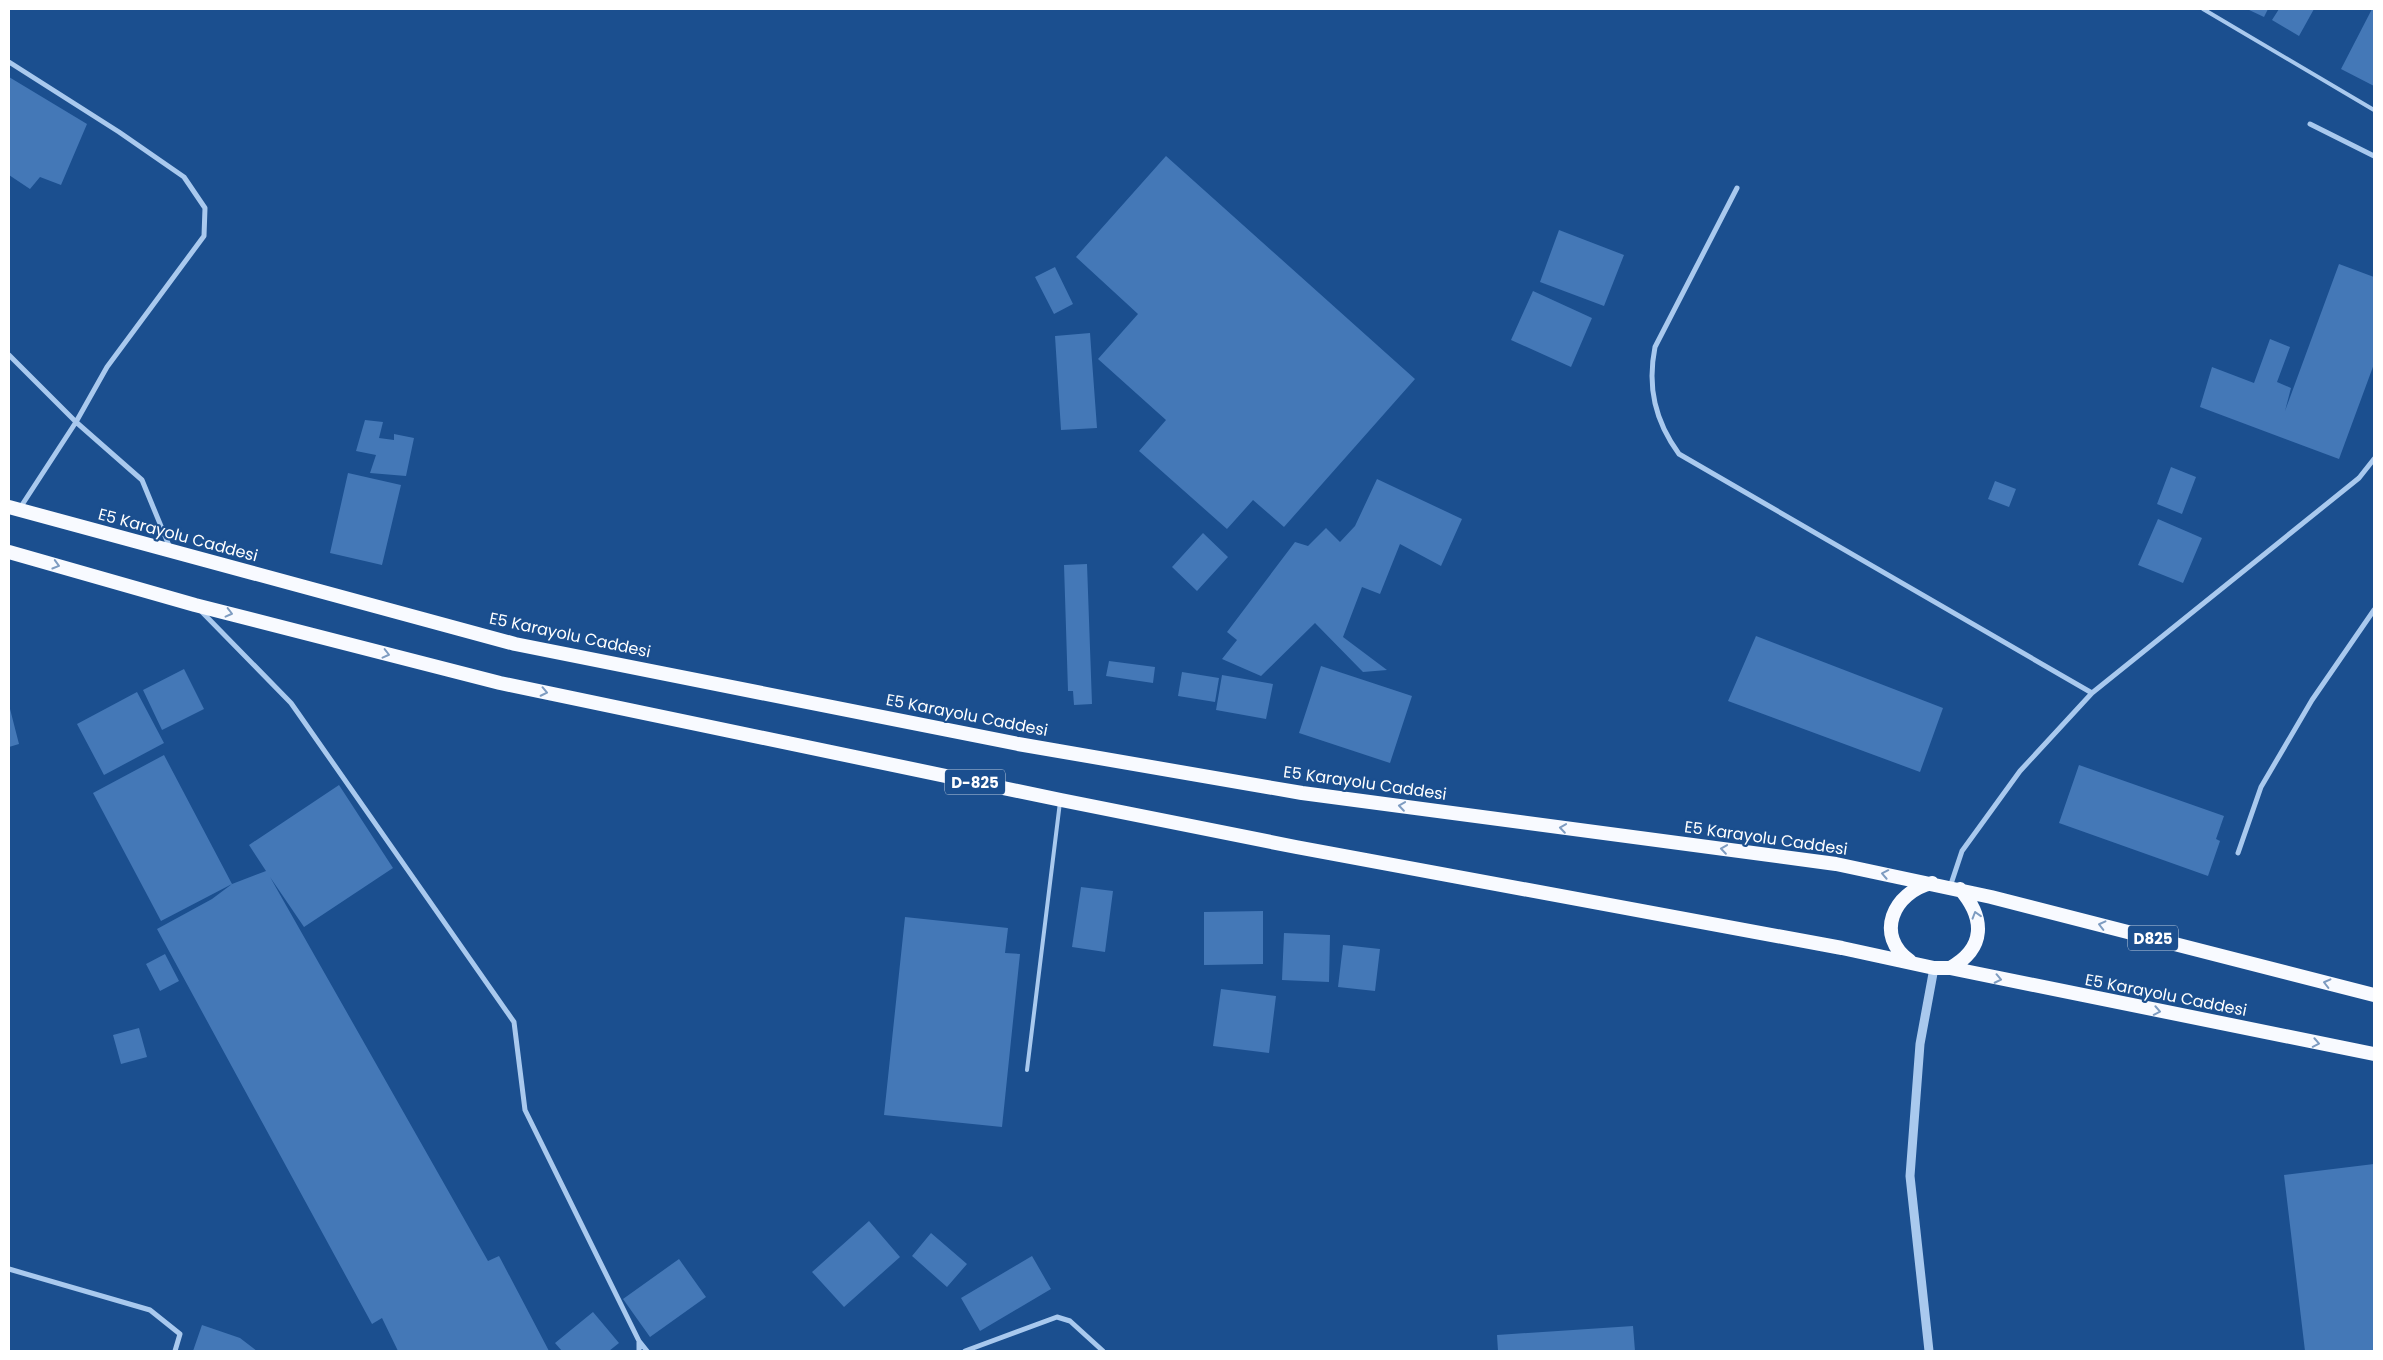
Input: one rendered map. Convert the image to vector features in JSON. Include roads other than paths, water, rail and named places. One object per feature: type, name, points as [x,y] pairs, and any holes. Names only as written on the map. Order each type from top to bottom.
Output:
[{"type":"highway","name":"E5 Karayolu Caddesi","points":[[14,509],[515,644],[1018,744],[1302,793],[1836,864],[1955,888],[2374,995]]},
{"type":"highway","name":"E5 Karayolu Caddesi","points":[[9,552],[195,604],[500,683],[1060,800],[1306,849],[1912,962],[1934,968],[1950,968],[2374,1054]]},
{"type":"highway","points":[[1912,962],[1901,954],[1894,943],[1893,916],[1898,903],[1907,893],[1919,886],[1932,883]]},
{"type":"highway","points":[[1950,968],[1962,961],[1971,951],[1977,939],[1979,925],[1976,912],[1955,888]]},
{"type":"street","points":[[9,62],[119,132],[184,177],[205,208],[204,236],[107,367],[76,422],[14,509]]},
{"type":"street","points":[[2310,124],[2374,156]]},
{"type":"street","points":[[1738,188],[1655,347],[1652,364],[1653,398],[1662,428],[1670,442],[1679,454],[2092,692]]},
{"type":"street","points":[[9,356],[76,422],[142,480],[171,552]]},
{"type":"street","points":[[1955,888],[1962,851],[2020,770],[2092,692],[2359,478],[2374,459]]},
{"type":"street","points":[[195,604],[291,704],[514,1022],[525,1110],[639,1341],[647,1351]]},
{"type":"street","points":[[2238,853],[2261,787],[2312,700],[2374,610]]},
{"type":"street","points":[[1929,1351],[1910,1176],[1920,1044],[1934,968]]},
{"type":"street","points":[[9,1270],[150,1310],[180,1334],[175,1351]]},
{"type":"street","points":[[965,1351],[1057,1317],[1070,1321],[1103,1351]]},
{"type":"street","points":[[639,1341],[640,1351]]},
{"type":"lane","points":[[2203,9],[2374,110]]},
{"type":"lane","points":[[1027,1070],[1060,800]]}]
